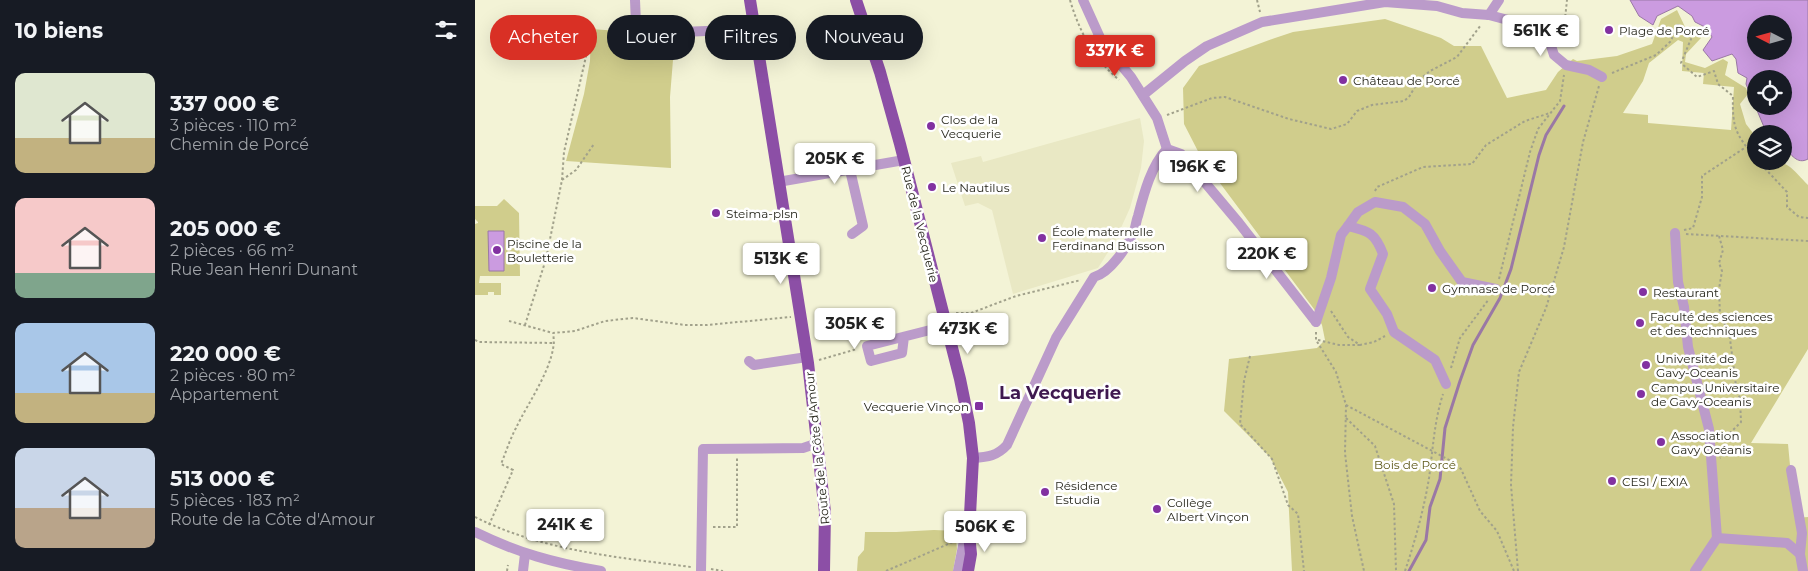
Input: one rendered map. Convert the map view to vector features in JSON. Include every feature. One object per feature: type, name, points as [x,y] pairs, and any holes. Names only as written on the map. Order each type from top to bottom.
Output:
[{"type":"main road","name":"Route de la Côte d'Amour","points":[[750,0],[752,15]]},
{"type":"main road","name":"Rue de la Vecquerie","points":[[857,0],[880,72],[904,160],[968,415],[973,458],[969,534],[971,554],[968,571]]},
{"type":"main road","name":"Route de la Côte d'Amour","points":[[759,60],[807,360],[825,512],[824,571]]},
{"type":"street","points":[[635,0],[634,18],[635,24],[639,26],[682,32],[705,31]]},
{"type":"street","points":[[1083,0],[1101,42],[1131,77],[1157,118],[1167,149]]},
{"type":"street","points":[[1489,16],[1499,0]]},
{"type":"street","points":[[1143,95],[1207,46],[1263,22],[1385,2],[1437,6],[1462,13],[1489,16],[1547,30],[1554,55],[1566,65],[1589,70],[1602,77]]},
{"type":"street","points":[[973,458],[993,456],[1000,453],[1007,445],[1056,338],[1094,277],[1100,275],[1115,261],[1135,231],[1137,217],[1157,159],[1167,149]]},
{"type":"street","points":[[1167,149],[1181,154],[1239,223],[1316,322]]},
{"type":"street","points":[[778,182],[904,160]]},
{"type":"street","points":[[850,170],[863,226],[852,234]]},
{"type":"street","points":[[1316,322],[1331,278],[1341,234],[1358,212],[1375,202],[1403,207],[1425,224],[1440,251],[1463,282],[1496,289]]},
{"type":"street","points":[[1348,226],[1367,231],[1378,241],[1383,254],[1370,288],[1387,314],[1394,332],[1435,360],[1446,384]]},
{"type":"street","points":[[1675,233],[1678,282],[1684,307],[1688,347],[1709,428],[1717,538],[1695,571]]},
{"type":"street","points":[[904,337],[902,353],[871,361],[867,346],[904,337],[945,321]]},
{"type":"street","points":[[749,361],[754,365],[807,360]]},
{"type":"street","points":[[701,569],[703,449],[803,448],[813,445]]},
{"type":"street","points":[[1791,470],[1802,533],[1800,554],[1803,571]]},
{"type":"street","points":[[958,571],[964,541],[969,534]]},
{"type":"street","points":[[480,535],[497,544],[525,554],[601,571]]},
{"type":"street","points":[[1717,538],[1787,543],[1800,554]]},
{"type":"street","points":[[523,571],[525,554]]},
{"type":"path","points":[[1070,0],[1088,46],[1109,72],[1123,83]]},
{"type":"path","points":[[1257,0],[1263,22]]},
{"type":"path","points":[[1563,19],[1565,19],[1567,0]]},
{"type":"path","points":[[1157,118],[1212,98],[1225,97],[1289,119],[1331,130],[1347,124],[1357,112],[1372,105],[1404,102],[1419,80],[1430,70],[1457,57],[1489,16]]},
{"type":"path","points":[[1518,571],[1511,485],[1513,428],[1519,372],[1546,308],[1564,247],[1583,142],[1602,77],[1656,55],[1671,41],[1677,26],[1681,25],[1691,39],[1681,63],[1697,77],[1714,71],[1717,84],[1733,96],[1732,120],[1740,139],[1747,147],[1703,176],[1702,197],[1693,228],[1675,233]]},
{"type":"path","points":[[525,325],[546,259],[563,180],[563,152],[585,60]]},
{"type":"path","points":[[1405,571],[1428,479],[1436,415],[1460,338],[1496,289],[1529,152],[1538,129],[1560,101],[1566,65]]},
{"type":"path","points":[[1366,206],[1377,187],[1423,167],[1472,164],[1486,145],[1525,121],[1550,113]]},
{"type":"path","points":[[563,180],[575,170],[594,144]]},
{"type":"path","points":[[1766,170],[1787,192],[1787,207],[1799,217],[1808,218]]},
{"type":"path","points":[[1675,233],[1808,241]]},
{"type":"path","points":[[1712,464],[1723,456],[1726,437],[1741,422],[1740,399],[1736,386],[1729,331],[1720,316],[1719,289],[1722,271],[1719,263],[1723,250],[1719,236]]},
{"type":"path","points":[[945,321],[954,313],[971,313],[1016,296],[1094,277]]},
{"type":"path","points":[[1323,298],[1348,337],[1359,345]]},
{"type":"path","points":[[509,321],[553,333],[575,331],[605,321],[633,318],[685,325],[707,325],[800,316]]},
{"type":"path","points":[[1316,322],[1316,340],[1336,372],[1346,405],[1345,453],[1352,516],[1364,571]]},
{"type":"path","points":[[1316,340],[1339,345],[1359,345],[1374,342],[1394,332]]},
{"type":"path","points":[[480,535],[490,525],[513,470],[501,464],[515,428],[537,392],[555,343],[553,333]]},
{"type":"path","points":[[475,340],[479,342],[555,343]]},
{"type":"path","points":[[807,360],[867,346]]},
{"type":"path","points":[[1250,356],[1243,381],[1241,424],[1272,459],[1288,505],[1298,514],[1304,571]]},
{"type":"path","points":[[1346,405],[1451,461],[1461,469],[1480,511],[1497,531],[1513,571]]},
{"type":"path","points":[[1346,418],[1375,446],[1394,504],[1396,571]]},
{"type":"path","points":[[702,527],[737,527],[737,448]]},
{"type":"path","points":[[475,517],[490,525],[563,548],[625,560],[701,569]]},
{"type":"path","points":[[886,571],[969,534]]},
{"type":"path","points":[[1513,571],[1518,563]]},
{"type":"path","points":[[507,571],[508,564]]},
{"type":"shaded area","points":[[1630,0],[1808,0],[1808,159],[1797,160],[1792,155],[1792,125],[1763,125],[1759,115],[1792,115],[1792,70],[1747,70],[1747,78],[1738,73],[1736,59],[1732,54],[1712,61],[1703,50],[1712,37],[1707,28],[1695,22],[1692,16],[1678,6],[1657,16],[1653,25],[1639,16]]},
{"type":"shaded area","points":[[1140,118],[1144,141],[1141,168],[1130,208],[1115,241],[1098,268],[1013,294],[992,210],[978,203],[965,206],[951,163],[981,156],[983,162]]},
{"type":"shaded area","points":[[488,231],[504,231],[504,271],[489,271]]},
{"type":"green space","name":"Bois de Porcé","points":[[1677,10],[1686,29],[1699,29],[1701,38],[1686,54],[1685,62],[1705,68],[1723,59],[1728,62],[1725,75],[1746,88],[1747,95],[1740,104],[1747,125],[1747,170],[1792,170],[1792,168],[1808,185],[1808,349],[1751,443],[1788,444],[1795,518],[1808,517],[1808,571],[1292,571],[1288,492],[1270,457],[1224,411],[1229,359],[1317,348],[1325,340],[1322,325],[1314,309],[1202,159],[1184,124],[1183,88],[1199,66],[1275,38],[1293,32],[1385,19],[1441,38],[1454,46],[1481,46],[1507,98],[1546,90],[1558,72],[1573,59],[1577,61],[1617,56],[1652,44],[1661,19]],"holes":[[[1678,40],[1683,42],[1682,71],[1704,73],[1703,84],[1734,87],[1731,130],[1648,123],[1648,115],[1623,113],[1643,81],[1649,63]]]},
{"type":"green space","points":[[597,29],[607,30],[607,60],[673,60],[670,97],[671,168],[566,161],[584,94],[590,61],[597,60]]},
{"type":"green space","name":"Piscine de la Bouletterie","points":[[504,199],[519,213],[520,276],[480,276],[479,283],[501,283],[501,295],[494,295],[494,292],[488,292],[488,295],[475,295],[475,224],[478,222],[475,219],[475,206],[497,206]]},
{"type":"green space","points":[[958,531],[953,571],[857,571],[858,557],[864,550],[865,532]]},
{"type":"waterway","points":[[1409,571],[1426,540],[1430,507],[1440,479],[1445,428],[1460,381],[1473,345],[1500,298],[1511,269],[1539,155],[1546,135],[1564,106]]},
{"type":"place","name":"Plage de Porcé","points":[[1609,30]]},
{"type":"place","name":"Château de Porcé","points":[[1343,80]]},
{"type":"place","name":"Clos de la Vecquerie","points":[[931,126]]},
{"type":"place","name":"Le Nautilus","points":[[932,187]]},
{"type":"place","name":"Steima-plsn","points":[[716,213]]},
{"type":"place","name":"École maternelle Ferdinand Buisson","points":[[1042,238]]},
{"type":"place","name":"Piscine de la Bouletterie","points":[[497,250]]},
{"type":"place","name":"Gymnase de Porcé","points":[[1432,288]]},
{"type":"place","name":"Restaurant","points":[[1643,292]]},
{"type":"place","name":"Faculté des sciences et des techniques","points":[[1640,323]]},
{"type":"place","name":"Université de Gavy-Oceanis","points":[[1646,365]]},
{"type":"place","name":"Campus Universitaire de Gavy-Oceanis","points":[[1641,394]]},
{"type":"place","name":"Vecquerie Vinçon","points":[[979,406]]},
{"type":"place","name":"Association Gavy Océanis","points":[[1661,442]]},
{"type":"place","name":"CESI / EXIA","points":[[1612,481]]},
{"type":"place","name":"Résidence Estudia","points":[[1045,492]]},
{"type":"place","name":"Collège Albert Vinçon","points":[[1157,509]]},
{"type":"district","name":"La Vecquerie","points":[[1060,393]]}]
